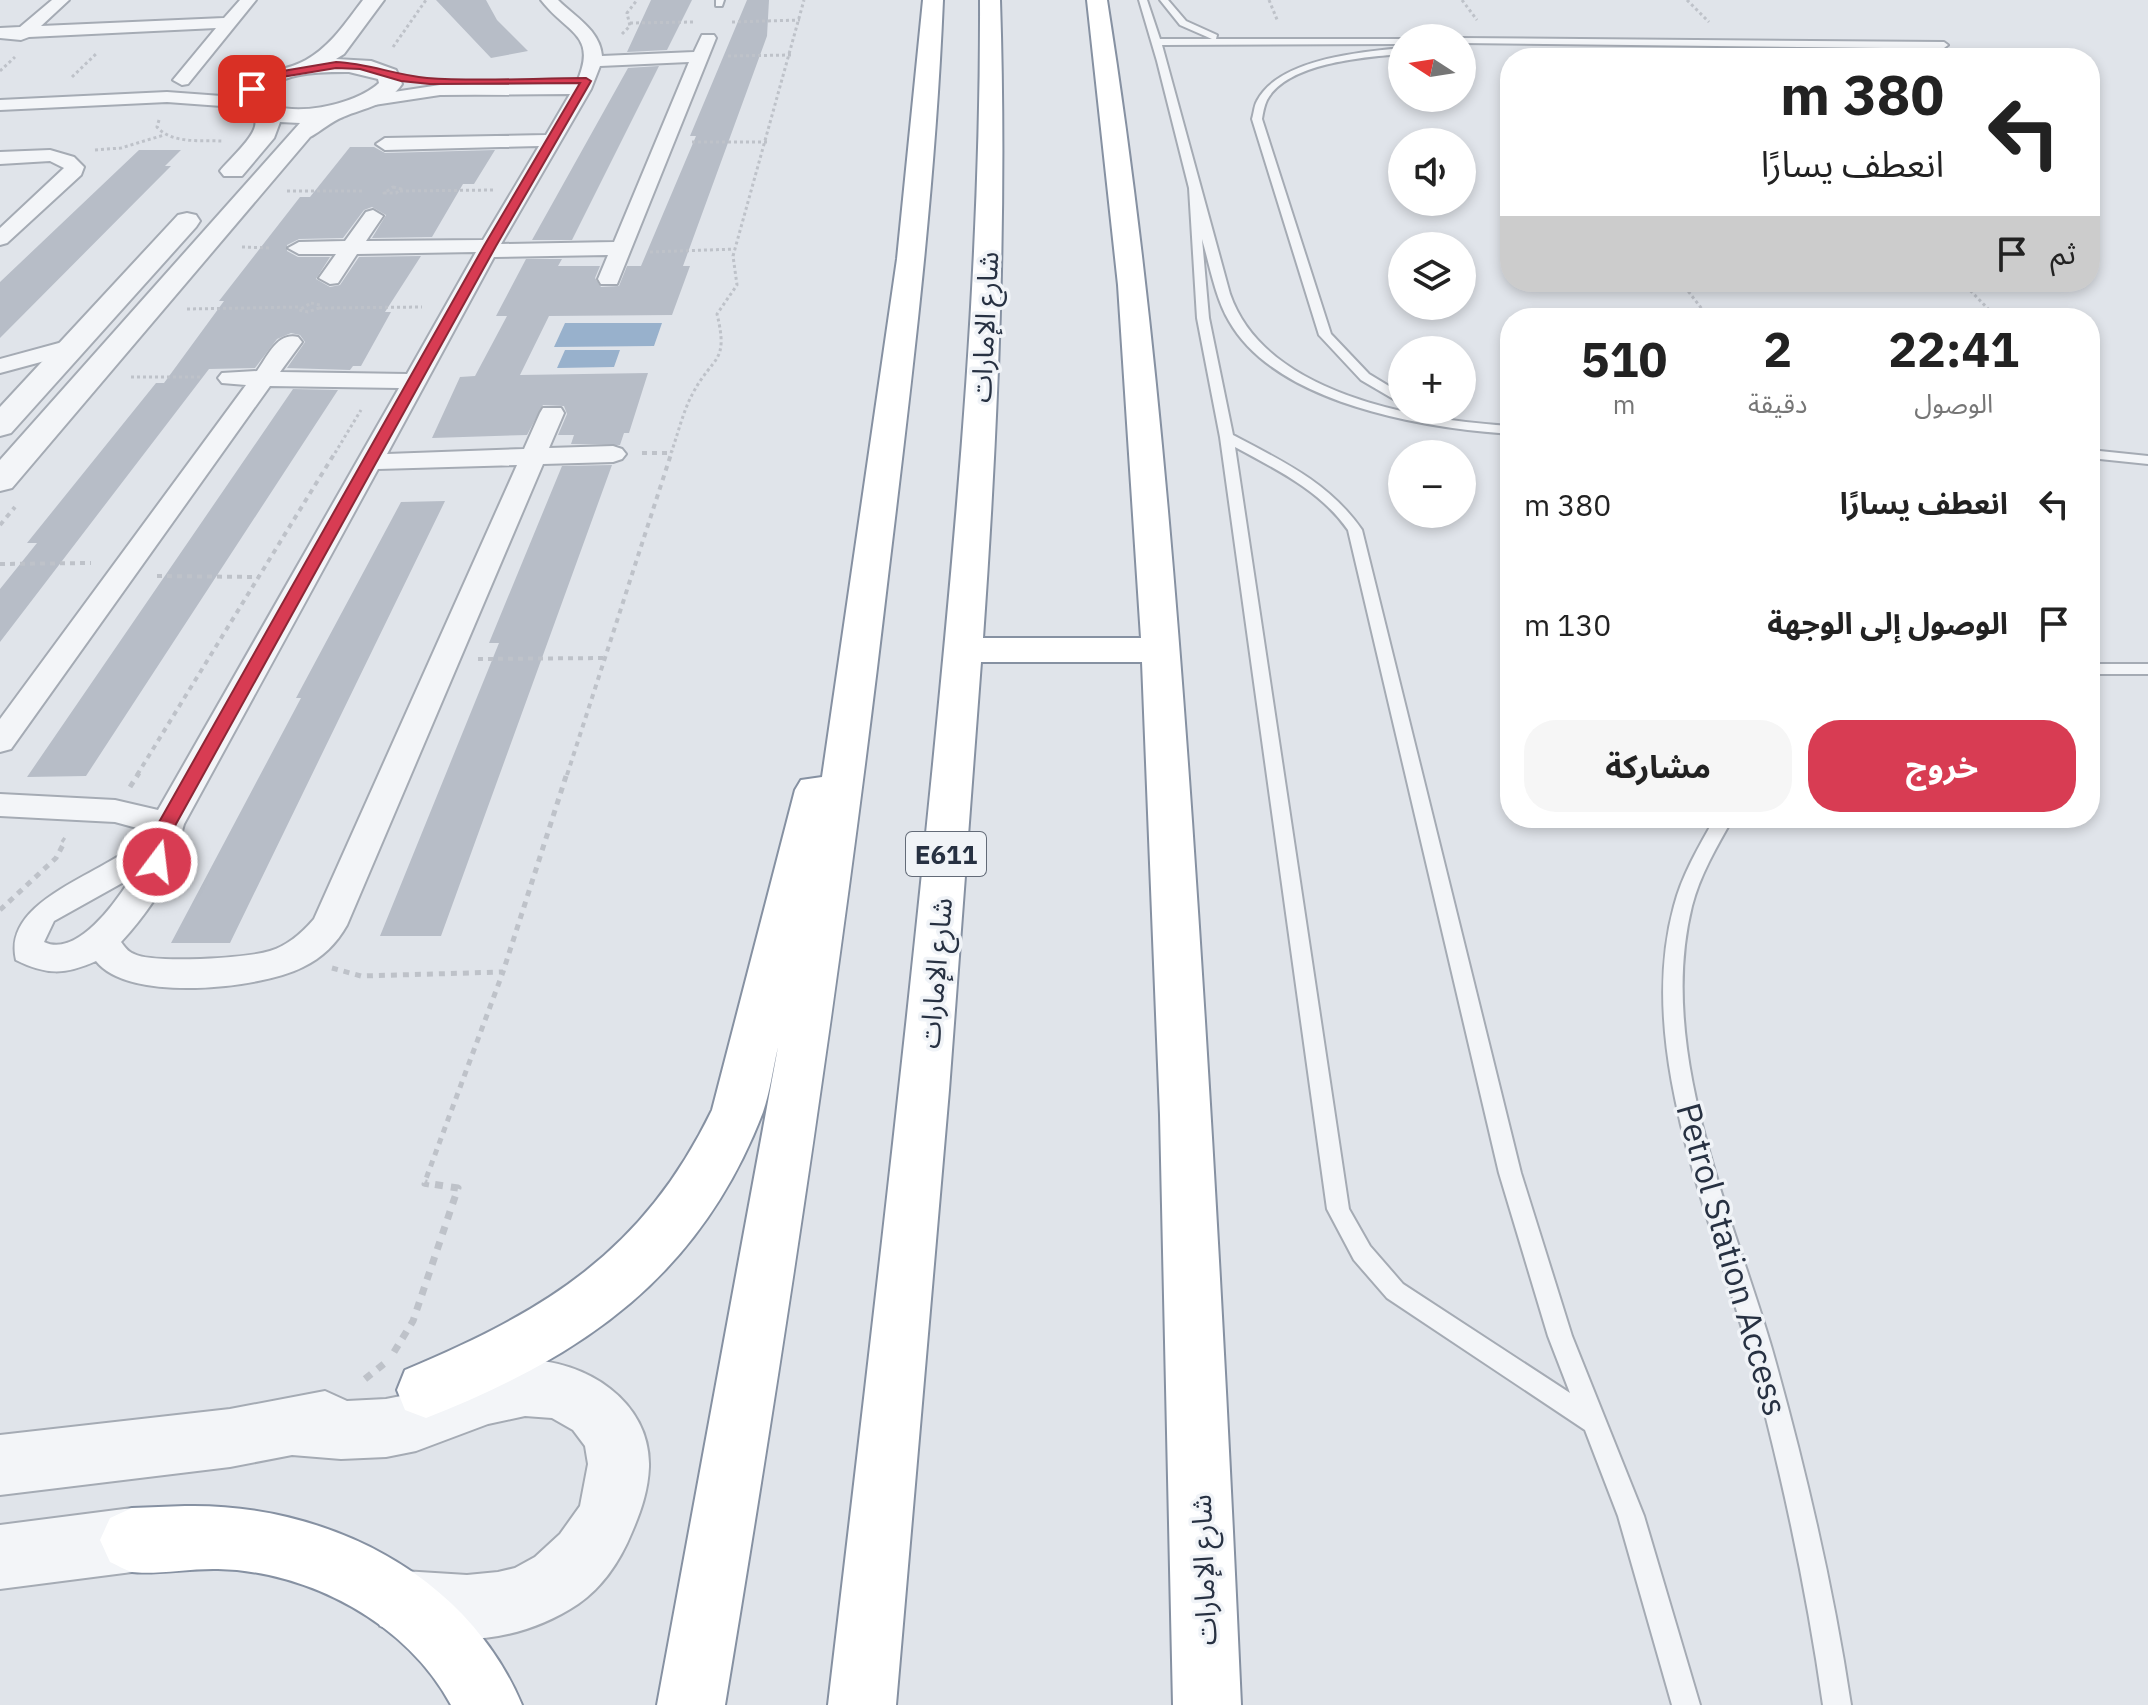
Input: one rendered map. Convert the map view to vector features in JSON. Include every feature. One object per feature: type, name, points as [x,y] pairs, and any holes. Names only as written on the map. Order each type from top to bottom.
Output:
[{"type":"highway","points":[[691,1705],[779,1196],[854,704],[919,181],[933,0]]},
{"type":"highway","name":"شارع الإمارات","points":[[862,1705],[937,963],[963,650],[988,263],[990,0]]},
{"type":"highway","name":"شارع الإمارات","points":[[1097,0],[1133,285],[1160,650],[1179,965],[1207,1705]]},
{"type":"highway","points":[[963,650],[1160,650]]},
{"type":"highway","points":[[426,1390],[491,1364],[552,1331],[618,1281],[653,1249],[690,1203],[719,1157],[738,1110],[816,788],[832,744],[854,704]]},
{"type":"highway","points":[[132,1540],[204,1536],[272,1544],[334,1563],[403,1603],[426,1621],[457,1656],[488,1705]]},
{"type":"street","points":[[0,54],[61,0]]},
{"type":"street","points":[[182,80],[248,0]]},
{"type":"street","points":[[310,67],[336,49],[374,0]]},
{"type":"street","points":[[163,833],[86,890],[42,912],[33,922],[26,942],[36,956],[61,960],[102,941],[152,872],[163,833],[489,248],[584,85],[594,55],[584,29],[549,0]]},
{"type":"street","points":[[0,33],[227,23]]},
{"type":"street","points":[[609,279],[700,57],[714,30]]},
{"type":"street","points":[[594,55],[700,57]]},
{"type":"street","points":[[374,100],[388,89],[391,80],[376,64]]},
{"type":"street","points":[[166,105],[310,67],[349,65],[376,64],[430,81],[584,85]]},
{"type":"street","points":[[0,426],[266,133],[268,122],[247,99],[252,89],[267,79]]},
{"type":"street","points":[[0,105],[256,107],[302,115],[334,112],[374,100],[440,90],[584,85]]},
{"type":"street","points":[[0,481],[302,132],[334,112]]},
{"type":"street","points":[[412,167],[442,117]]},
{"type":"street","points":[[385,144],[552,140]]},
{"type":"street","points":[[0,158],[45,156],[69,161],[74,167],[71,175],[0,239]]},
{"type":"street","points":[[330,278],[373,216]]},
{"type":"street","points":[[299,248],[621,250]]},
{"type":"street","points":[[0,742],[290,342]]},
{"type":"street","points":[[0,366],[70,347]]},
{"type":"street","points":[[0,372],[32,390]]},
{"type":"street","points":[[230,378],[415,381]]},
{"type":"street","points":[[102,941],[109,954],[119,963],[150,972],[258,968],[275,964],[307,948],[329,925],[552,413]]},
{"type":"street","points":[[371,462],[613,454]]},
{"type":"street","points":[[12,806],[115,811],[163,833]]},
{"type":"street","points":[[296,1428],[354,1431],[385,1428],[416,1422],[506,1391],[532,1387],[557,1390],[580,1398],[597,1412],[611,1431],[618,1466],[614,1506],[583,1557],[559,1579],[532,1595],[504,1604],[474,1608],[403,1603]]},
{"type":"street","points":[[0,1465],[296,1428],[426,1390]]},
{"type":"street","points":[[0,1557],[132,1540]]},
{"type":"lane","points":[[1143,0],[1193,190],[1228,307],[1236,323],[1267,356],[1318,386],[1349,399],[1384,410],[1461,426],[1500,429]]},
{"type":"lane","points":[[1164,0],[1183,23],[1229,42]]},
{"type":"lane","points":[[1476,40],[1737,43],[1799,47]]},
{"type":"lane","points":[[1156,42],[1388,41]]},
{"type":"lane","points":[[1785,48],[1944,45]]},
{"type":"lane","points":[[1476,51],[1500,51]]},
{"type":"lane","points":[[1388,53],[1348,58],[1291,76],[1265,95],[1257,119],[1325,335],[1357,370],[1388,391]]},
{"type":"lane","points":[[1193,190],[1203,318],[1227,437],[1338,1209],[1351,1238],[1370,1265],[1395,1291],[1597,1424]]},
{"type":"lane","points":[[1456,424],[1461,426]]},
{"type":"lane","points":[[1227,437],[1316,487],[1346,515],[1355,530],[1510,1173],[1560,1336],[1631,1516],[1686,1705]]},
{"type":"lane","points":[[2100,455],[2148,460]]},
{"type":"lane","points":[[2100,669],[2148,669]]},
{"type":"lane","name":"Petrol Station Access","points":[[1718,828],[1701,858],[1682,908],[1674,965],[1674,1028],[1686,1097],[1787,1451],[1837,1705]]},
{"type":"path","points":[[630,23],[627,13],[637,0]]},
{"type":"path","points":[[356,1385],[384,1364],[401,1344],[413,1321],[458,1188],[424,1184],[503,972],[688,406],[701,381],[721,355],[723,338],[717,314],[737,285],[738,278],[732,263],[804,0]]},
{"type":"path","points":[[1687,0],[1715,29]]},
{"type":"path","points":[[714,30],[800,20]]},
{"type":"path","points":[[618,37],[630,23],[692,22]]},
{"type":"path","points":[[700,57],[791,55]]},
{"type":"path","points":[[164,135],[157,123],[166,105]]},
{"type":"path","points":[[69,161],[81,151],[121,148],[164,135],[187,141],[227,141]]},
{"type":"path","points":[[665,142],[767,142]]},
{"type":"path","points":[[400,191],[494,190]]},
{"type":"path","points":[[282,191],[369,191]]},
{"type":"path","points":[[621,250],[737,249]]},
{"type":"path","points":[[1689,292],[1701,308]]},
{"type":"path","points":[[1972,292],[1987,308]]},
{"type":"path","points":[[186,309],[300,307],[311,303],[320,305],[319,308]]},
{"type":"path","points":[[300,307],[299,310],[308,312],[319,308],[422,307]]},
{"type":"path","points":[[130,377],[230,378]]},
{"type":"path","points":[[0,564],[260,577]]},
{"type":"path","points":[[445,659],[605,658]]},
{"type":"path","points":[[0,910],[56,858],[65,841],[34,830],[12,806]]},
{"type":"path","points":[[307,948],[318,961],[335,970],[361,976],[503,972]]},
{"type":"water","points":[[565,323],[662,323],[654,346],[554,347]]},
{"type":"water","points":[[565,350],[620,350],[614,367],[557,368]]},
{"type":"building","points":[[436,0],[486,0],[497,20],[528,51],[491,58]]},
{"type":"building","points":[[651,0],[692,0],[667,50],[627,52]]},
{"type":"building","points":[[747,0],[769,0],[767,36],[683,266],[690,266],[672,315],[549,316],[520,375],[648,373],[629,433],[624,433],[620,445],[571,444],[574,435],[558,435],[567,414],[564,406],[543,405],[527,435],[432,438],[460,377],[475,376],[507,316],[496,316],[526,259],[562,259],[558,266],[600,266],[595,278],[601,287],[619,286],[627,266],[641,266],[696,136],[690,136]]},
{"type":"building","points":[[659,66],[572,240],[532,240],[628,68]]},
{"type":"building","points":[[350,147],[374,147],[385,153],[495,150],[474,184],[463,184],[432,237],[372,238],[386,215],[372,207],[364,210],[343,238],[299,239],[287,245],[287,251],[298,257],[330,257],[316,279],[330,287],[340,285],[359,257],[421,256],[385,312],[391,312],[361,366],[353,366],[350,370],[287,368],[305,342],[300,335],[291,333],[277,339],[255,368],[209,369],[0,642],[0,589],[37,543],[27,543],[156,383],[164,383],[224,301],[219,301],[300,197],[310,197]]},
{"type":"building","points":[[139,150],[181,150],[165,166],[171,166],[0,338],[0,282]]},
{"type":"building","points":[[293,389],[338,390],[86,776],[27,777]]},
{"type":"building","points":[[612,465],[441,936],[380,936],[499,643],[489,643],[562,466]]},
{"type":"building","points":[[445,501],[230,943],[171,943],[301,698],[296,698],[401,502]]},
{"type":"route","points":[[157,862],[167,824],[490,246],[586,81],[430,81],[401,78],[360,66],[336,65],[294,70],[267,79],[252,89]]}]
